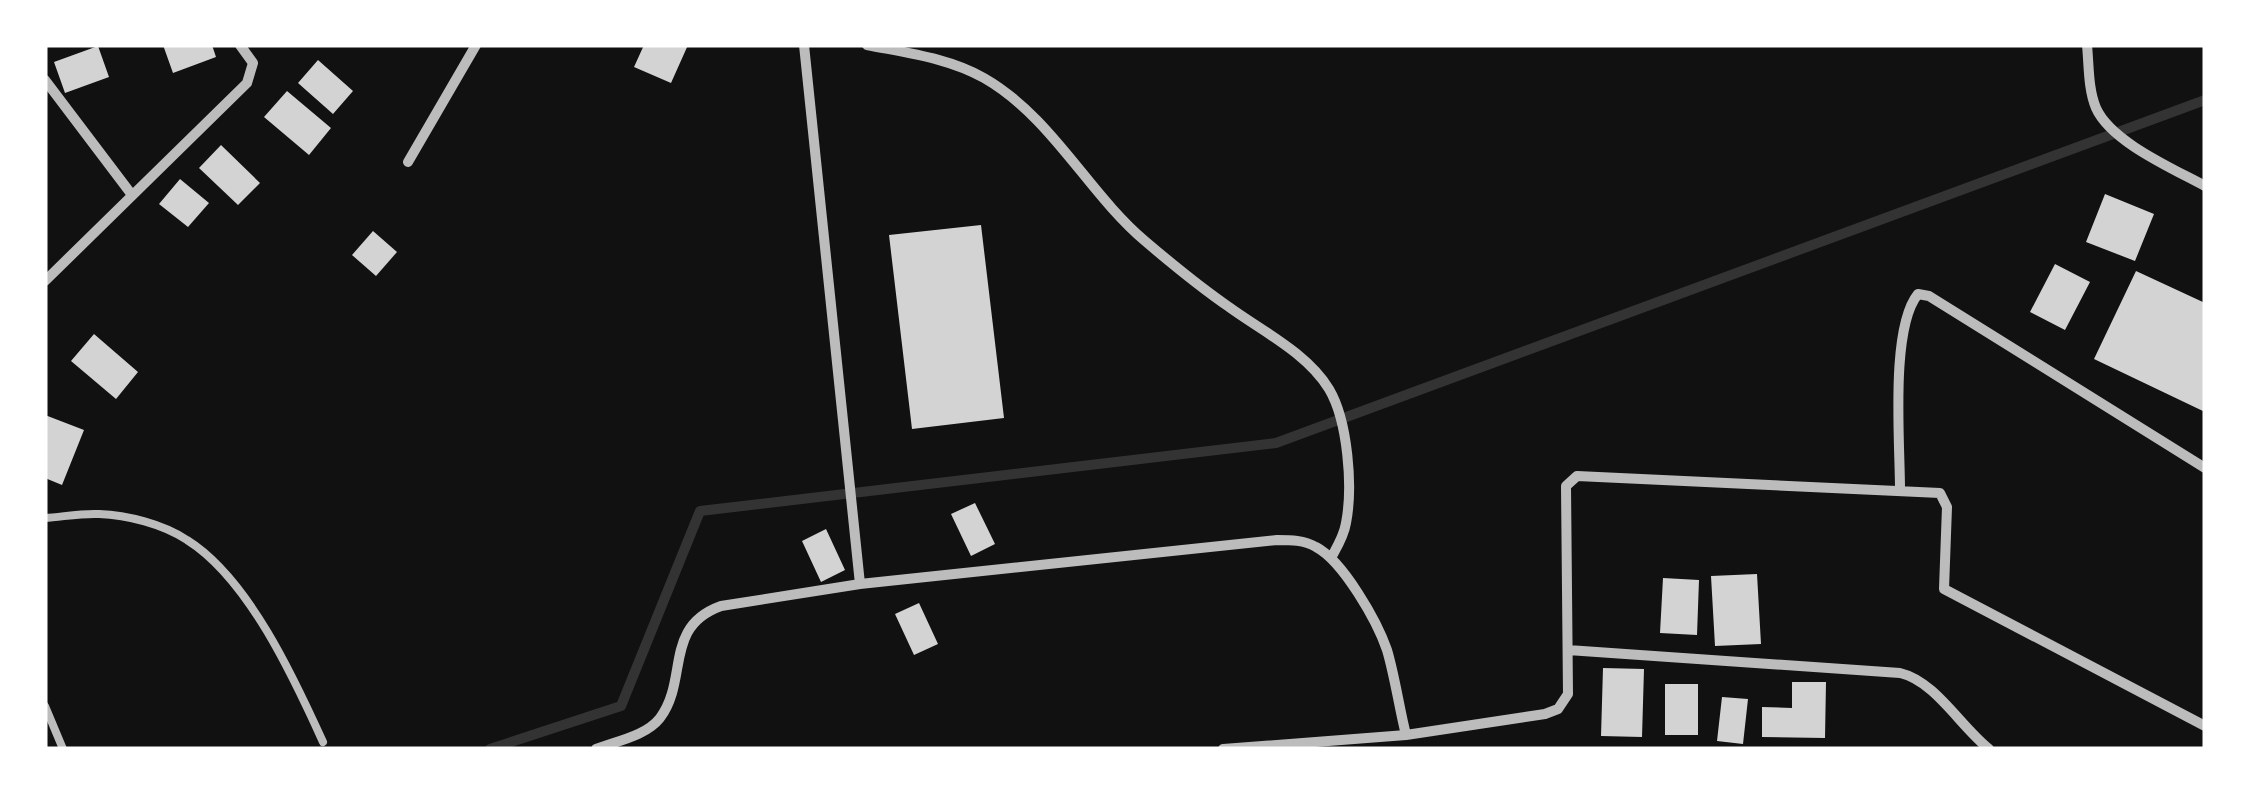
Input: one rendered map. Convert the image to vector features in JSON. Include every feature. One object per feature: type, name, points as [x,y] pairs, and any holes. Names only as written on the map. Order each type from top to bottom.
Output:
[{"type":"street","points":[[45,281],[247,83],[253,63],[240,45]]},
{"type":"street","points":[[408,162],[476,45]]},
{"type":"street","points":[[804,45],[860,584]]},
{"type":"street","points":[[867,45],[952,63],[986,79],[1015,100],[1141,238],[1290,350],[1326,384],[1336,402],[1349,472],[1346,524],[1331,558]]},
{"type":"street","points":[[2086,45],[2093,98],[2101,116],[2131,144],[2205,186]]},
{"type":"street","points":[[45,80],[132,195]]},
{"type":"street","points":[[1900,490],[1899,362],[1910,304],[1918,294],[1929,296],[2205,468]]},
{"type":"street","points":[[1223,749],[1406,735],[1558,709],[1568,694],[1566,486],[1574,476],[1934,490],[1944,496],[1947,507],[1944,589],[2205,726]]},
{"type":"street","points":[[596,749],[646,730],[660,718],[686,632],[705,612],[721,606],[860,584],[1277,540],[1297,540],[1317,547],[1331,558],[1363,603],[1386,648],[1406,735]]},
{"type":"street","points":[[1568,650],[1900,672],[1925,682],[1988,749]]},
{"type":"lane","points":[[45,518],[98,514],[141,521],[187,540],[223,572],[266,630],[324,742]]},
{"type":"lane","points":[[45,706],[63,749]]},
{"type":"building","points":[[163,45],[212,45],[216,57],[173,73]]},
{"type":"building","points":[[644,45],[688,45],[671,83],[634,67]]},
{"type":"building","points":[[98,46],[109,77],[65,93],[54,62]]},
{"type":"building","points":[[318,60],[353,91],[333,114],[298,83]]},
{"type":"building","points":[[287,91],[331,128],[309,155],[264,117]]},
{"type":"building","points":[[221,145],[260,183],[238,205],[199,168]]},
{"type":"building","points":[[180,179],[209,203],[188,227],[159,204]]},
{"type":"building","points":[[2105,194],[2154,214],[2135,261],[2086,242]]},
{"type":"building","points":[[981,225],[1004,418],[912,429],[889,235]]},
{"type":"building","points":[[373,231],[397,252],[376,276],[352,255]]},
{"type":"building","points":[[2055,264],[2090,282],[2065,330],[2030,312]]},
{"type":"building","points":[[2136,271],[2205,303],[2205,412],[2094,359]]},
{"type":"building","points":[[94,334],[138,372],[116,399],[71,361]]},
{"type":"building","points":[[45,415],[84,430],[62,485],[45,478]]},
{"type":"building","points":[[975,503],[995,544],[971,556],[951,514]]},
{"type":"building","points":[[826,529],[845,570],[821,582],[802,541]]},
{"type":"building","points":[[1757,574],[1761,644],[1715,646],[1711,576]]},
{"type":"building","points":[[1663,578],[1699,580],[1697,635],[1660,633]]},
{"type":"building","points":[[919,603],[938,644],[914,655],[895,614]]},
{"type":"building","points":[[1603,668],[1644,669],[1642,737],[1601,736]]},
{"type":"building","points":[[1792,682],[1826,682],[1825,738],[1762,737],[1762,707],[1792,708]]},
{"type":"building","points":[[1665,684],[1698,684],[1698,735],[1665,735]]},
{"type":"building","points":[[1722,697],[1748,699],[1743,744],[1717,741]]},
{"type":"waterway","points":[[490,749],[621,706],[700,511],[1276,443],[2205,100]]}]
